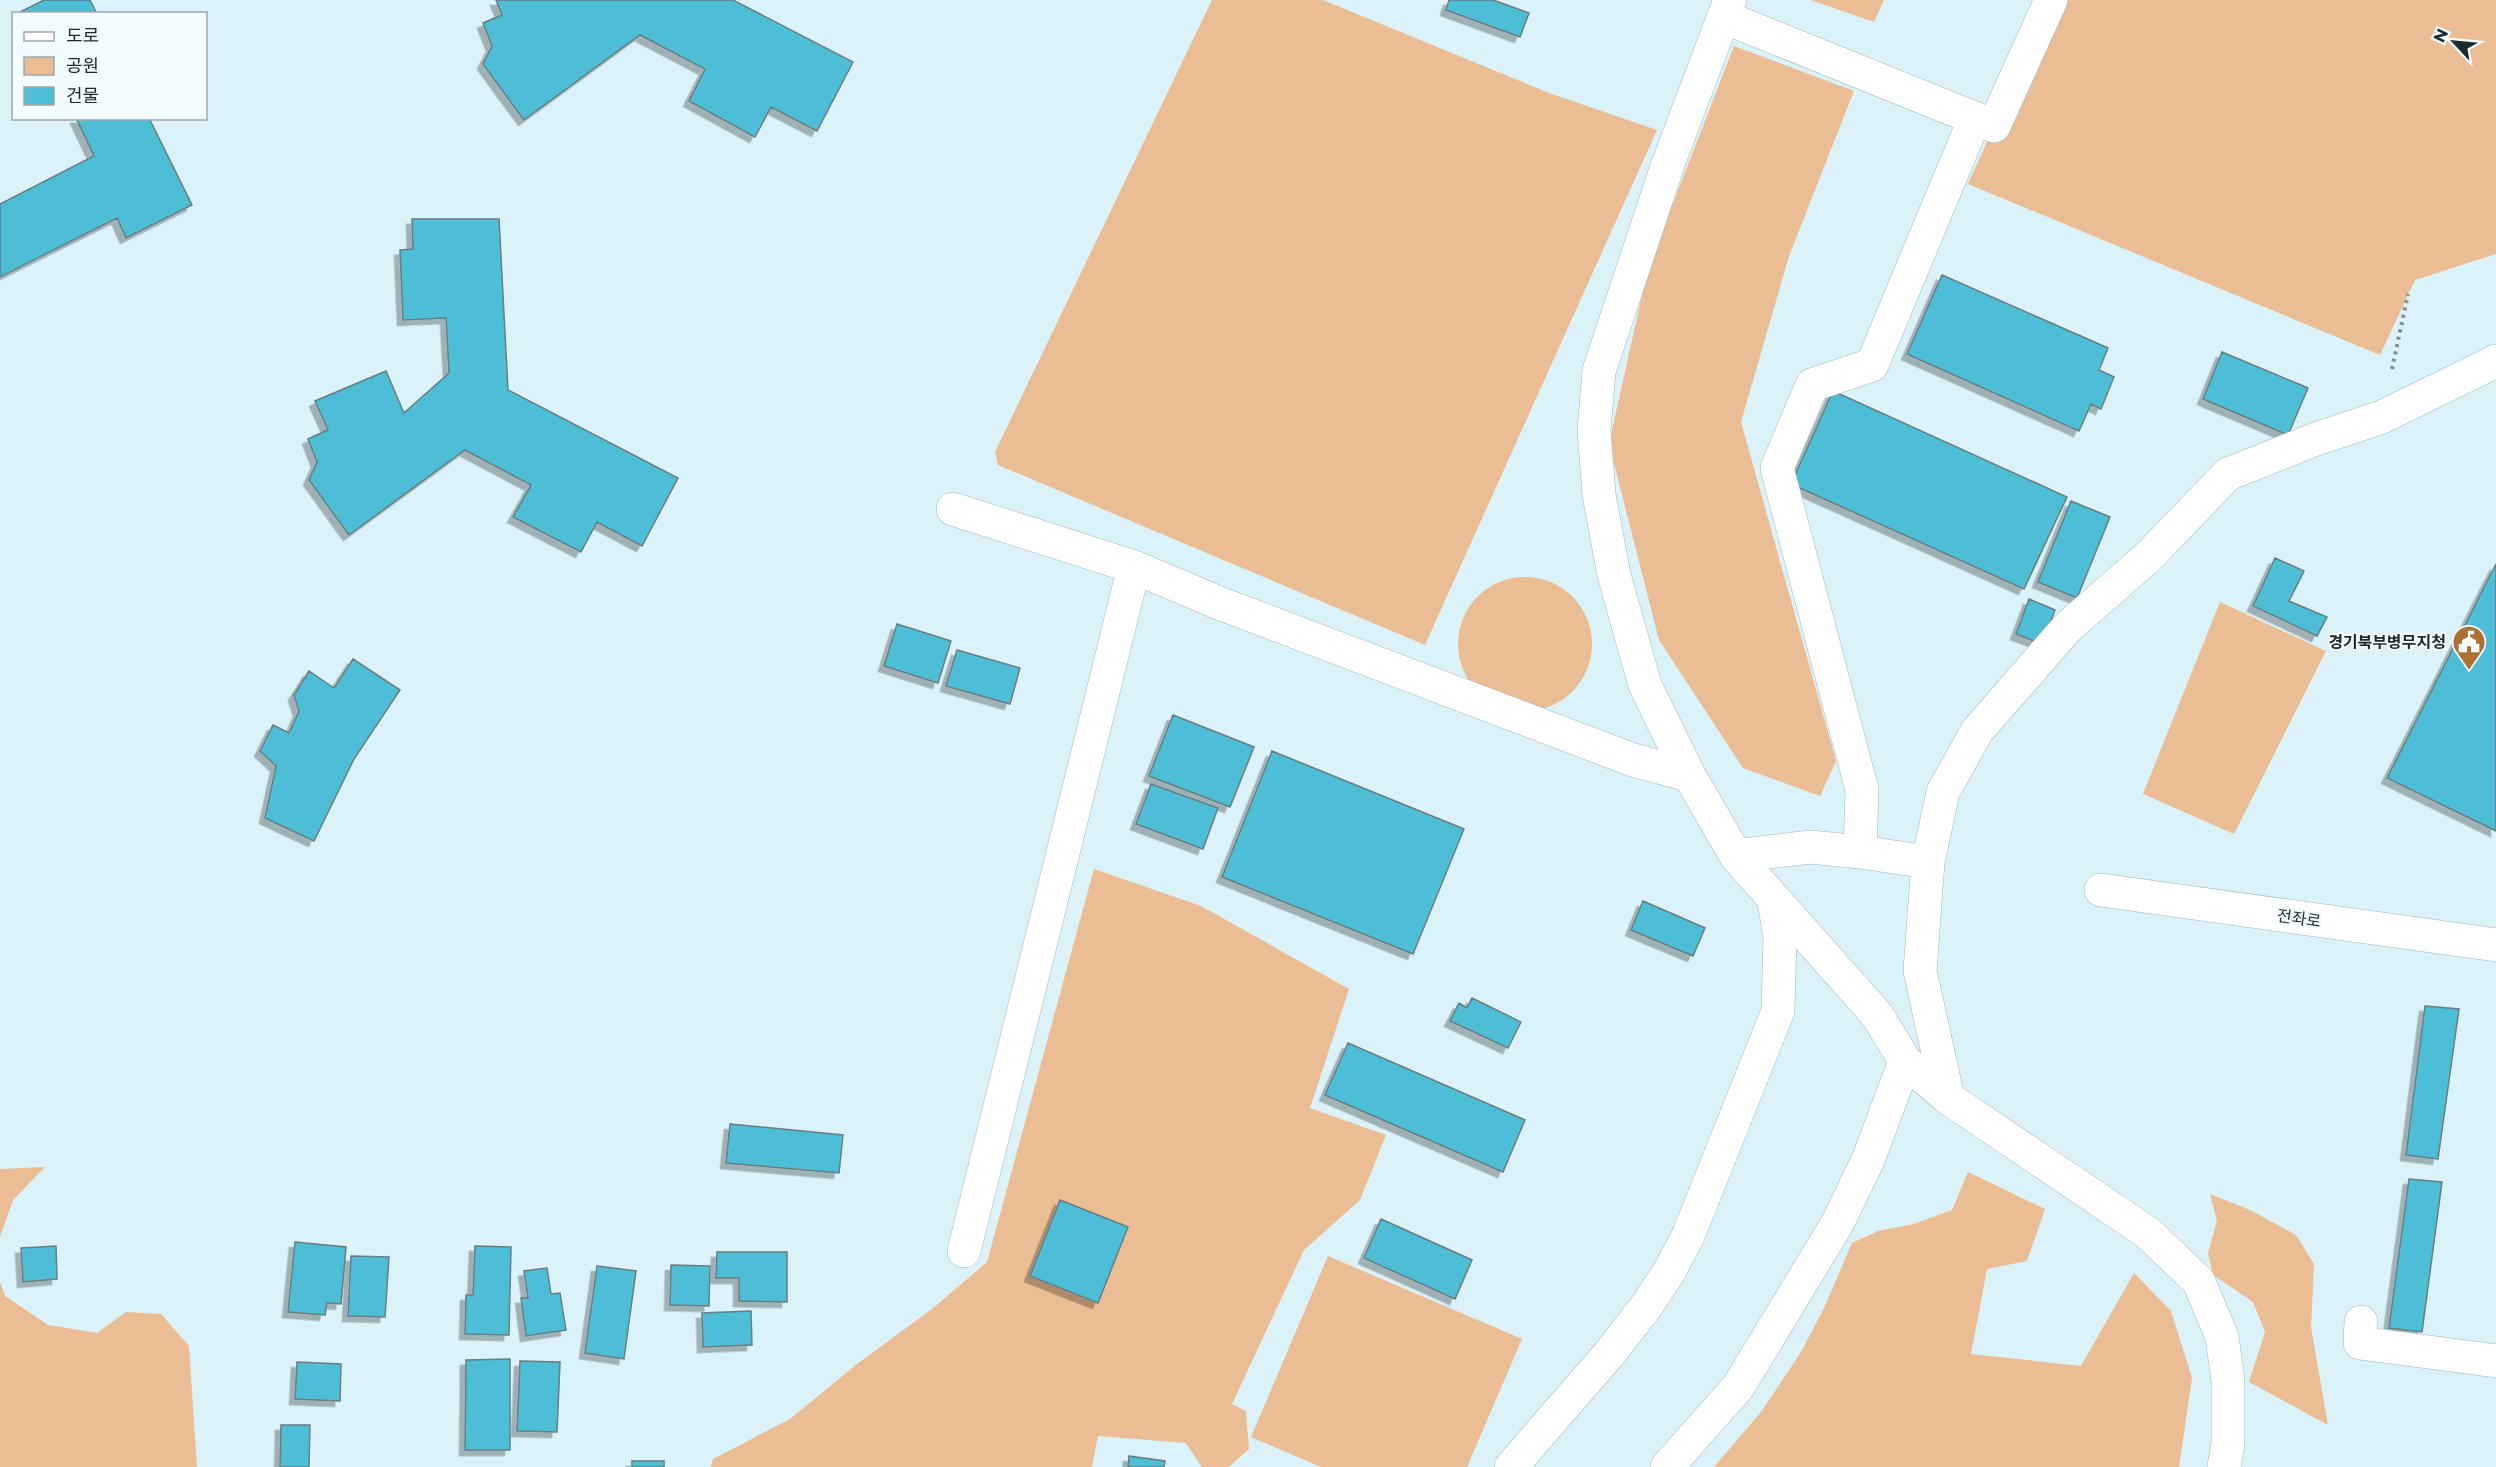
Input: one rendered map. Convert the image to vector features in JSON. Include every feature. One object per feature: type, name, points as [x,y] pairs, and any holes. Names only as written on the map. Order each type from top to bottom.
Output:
[{"type":"street","points":[[2051,0],[1994,126],[1727,8],[1668,164],[1599,371],[1594,430],[1599,495],[1614,575],[1646,685],[1689,775],[1736,856],[1877,1015],[1905,1061],[1948,1098],[2148,1233],[2199,1282],[2222,1337],[2226,1370],[2228,1443],[2224,1467]]},
{"type":"street","points":[[1860,852],[1862,790],[1777,468],[1812,385],[1872,365],[1975,118]]},
{"type":"street","points":[[1948,1098],[1920,971],[1928,862],[1943,792],[1977,731],[2068,627],[2148,557],[2228,474],[2316,439],[2382,417],[2496,361]]},
{"type":"street","points":[[953,509],[1134,567],[1219,603],[1622,755],[1689,775]]},
{"type":"street","points":[[964,1251],[1134,567]]},
{"type":"street","points":[[1736,856],[1810,847],[1928,862]]},
{"type":"street","name":"전좌로","points":[[2101,890],[2496,945]]},
{"type":"street","points":[[1510,1467],[1609,1354],[1645,1308],[1669,1272],[1688,1236],[1778,1011],[1780,937],[1774,901]]},
{"type":"street","points":[[1667,1467],[1738,1387],[1819,1254],[1868,1160],[1905,1061]]},
{"type":"street","points":[[2361,1322],[2360,1343],[2496,1360]]},
{"type":"path","points":[[2382,417],[2408,294]]},
{"type":"green space","points":[[1212,0],[1323,0],[1549,93],[1657,130],[1425,645],[998,465],[995,452]]},
{"type":"green space","points":[[1811,0],[1884,0],[1874,22]]},
{"type":"green space","points":[[2051,0],[2496,0],[2496,254],[2415,280],[2380,355],[1968,184]]},
{"type":"green space","points":[[1734,46],[1854,91],[1789,256],[1741,422],[1836,761],[1820,796],[1743,768],[1659,640],[1609,444],[1648,268]]},
{"type":"green space","points":[[1525,577],[1551,582],[1572,597],[1587,618],[1592,644],[1587,670],[1572,691],[1551,706],[1525,711],[1499,706],[1478,691],[1463,670],[1458,644],[1463,618],[1478,597],[1499,582]]},
{"type":"green space","points":[[2220,602],[2326,651],[2234,834],[2143,794]]},
{"type":"green space","points":[[1094,869],[1201,906],[1349,989],[1310,1108],[1386,1135],[1360,1200],[1304,1250],[1232,1404],[1246,1411],[1249,1449],[1229,1467],[1202,1467],[1186,1443],[1098,1436],[1092,1467],[711,1467],[713,1459],[790,1419],[857,1364],[932,1309],[987,1262]]},
{"type":"green space","points":[[45,1167],[13,1200],[0,1237],[0,1169]]},
{"type":"green space","points":[[1968,1172],[2045,1209],[2027,1261],[1987,1269],[1971,1354],[2081,1366],[2134,1273],[2171,1311],[2192,1378],[2179,1467],[1714,1467],[1761,1412],[1801,1352],[1824,1308],[1852,1243],[1878,1231],[1914,1224],[1952,1210]]},
{"type":"green space","points":[[2210,1194],[2250,1210],[2296,1235],[2314,1264],[2311,1327],[2328,1425],[2249,1382],[2265,1332],[2253,1302],[2213,1275],[2208,1253],[2217,1221]]},
{"type":"green space","points":[[1328,1256],[1522,1339],[1467,1467],[1321,1467],[1251,1437]]},
{"type":"green space","points":[[0,1282],[5,1296],[48,1325],[97,1333],[126,1312],[161,1314],[189,1346],[197,1467],[0,1467]]},
{"type":"building","points":[[44,0],[90,0],[96,12],[23,12]]},
{"type":"building","points":[[496,0],[733,0],[853,62],[817,131],[771,107],[755,137],[689,101],[705,69],[640,35],[524,120],[483,64],[492,46],[483,23],[502,15]]},
{"type":"building","points":[[1449,0],[1493,0],[1529,13],[1520,37],[1446,10]]},
{"type":"building","points":[[77,120],[150,120],[192,205],[126,238],[117,218],[0,277],[0,204],[94,156]]},
{"type":"building","points":[[412,219],[499,219],[508,390],[678,478],[642,546],[597,522],[581,552],[513,517],[531,485],[465,450],[349,535],[309,480],[317,462],[308,439],[328,430],[315,401],[386,371],[404,413],[449,373],[446,318],[403,320],[400,250],[413,249]]},
{"type":"building","points":[[1942,275],[2108,348],[2099,370],[2114,377],[2101,409],[2091,404],[2079,431],[1907,354]]},
{"type":"building","points":[[2222,352],[2308,388],[2288,435],[2203,399]]},
{"type":"building","points":[[1833,391],[2067,497],[2024,589],[1791,484]]},
{"type":"building","points":[[2071,501],[2110,517],[2077,598],[2038,582]]},
{"type":"building","points":[[2275,558],[2304,571],[2289,601],[2327,617],[2317,636],[2253,606]]},
{"type":"building","name":"경기북부병무지청","points":[[2496,564],[2496,831],[2387,778]]},
{"type":"building","points":[[2029,599],[2055,610],[2042,644],[2016,634]]},
{"type":"building","points":[[897,624],[951,641],[938,683],[884,666]]},
{"type":"building","points":[[957,650],[1020,668],[1010,704],[946,686]]},
{"type":"building","points":[[353,659],[400,690],[354,759],[314,841],[265,818],[276,766],[260,751],[273,725],[289,733],[299,711],[294,695],[309,671],[334,688]]},
{"type":"building","points":[[1173,715],[1254,747],[1230,807],[1149,776]]},
{"type":"building","points":[[1272,751],[1464,829],[1413,954],[1222,877]]},
{"type":"building","points":[[1151,784],[1218,808],[1203,849],[1136,824]]},
{"type":"building","points":[[1643,901],[1705,928],[1693,956],[1631,930]]},
{"type":"building","points":[[1472,998],[1521,1022],[1508,1048],[1450,1021],[1459,1003],[1467,1008]]},
{"type":"building","points":[[2425,1006],[2459,1009],[2438,1159],[2406,1155]]},
{"type":"building","points":[[1348,1043],[1525,1120],[1503,1172],[1325,1095]]},
{"type":"building","points":[[730,1124],[843,1135],[839,1173],[726,1163]]},
{"type":"building","points":[[2409,1179],[2442,1182],[2422,1332],[2389,1328]]},
{"type":"building","points":[[1060,1200],[1128,1227],[1098,1303],[1030,1276]]},
{"type":"building","points":[[1381,1219],[1472,1260],[1455,1299],[1364,1258]]},
{"type":"building","points":[[295,1242],[346,1247],[341,1304],[327,1303],[325,1315],[288,1312]]},
{"type":"building","points":[[56,1246],[57,1279],[23,1282],[21,1248]]},
{"type":"building","points":[[475,1246],[511,1247],[509,1335],[465,1334],[466,1295],[473,1295]]},
{"type":"building","points":[[717,1252],[787,1252],[787,1302],[739,1301],[739,1278],[716,1278]]},
{"type":"building","points":[[351,1256],[389,1257],[385,1317],[348,1316]]},
{"type":"building","points":[[671,1265],[710,1266],[709,1306],[670,1305]]},
{"type":"building","points":[[597,1266],[636,1271],[624,1359],[585,1353]]},
{"type":"building","points":[[547,1268],[551,1294],[560,1293],[566,1330],[526,1336],[521,1298],[528,1298],[524,1271]]},
{"type":"building","points":[[751,1311],[752,1345],[703,1347],[702,1313]]},
{"type":"building","points":[[510,1359],[510,1450],[465,1450],[466,1360]]},
{"type":"building","points":[[520,1361],[560,1362],[557,1432],[517,1431]]},
{"type":"building","points":[[297,1362],[341,1364],[340,1401],[295,1399]]},
{"type":"building","points":[[281,1425],[310,1425],[309,1467],[280,1467]]},
{"type":"building","points":[[1129,1456],[1165,1461],[1164,1467],[1128,1467]]},
{"type":"building","points":[[632,1461],[664,1461],[664,1467],[632,1467]]},
{"type":"place","name":"경기북부병무지청","points":[[2469,671]]}]
